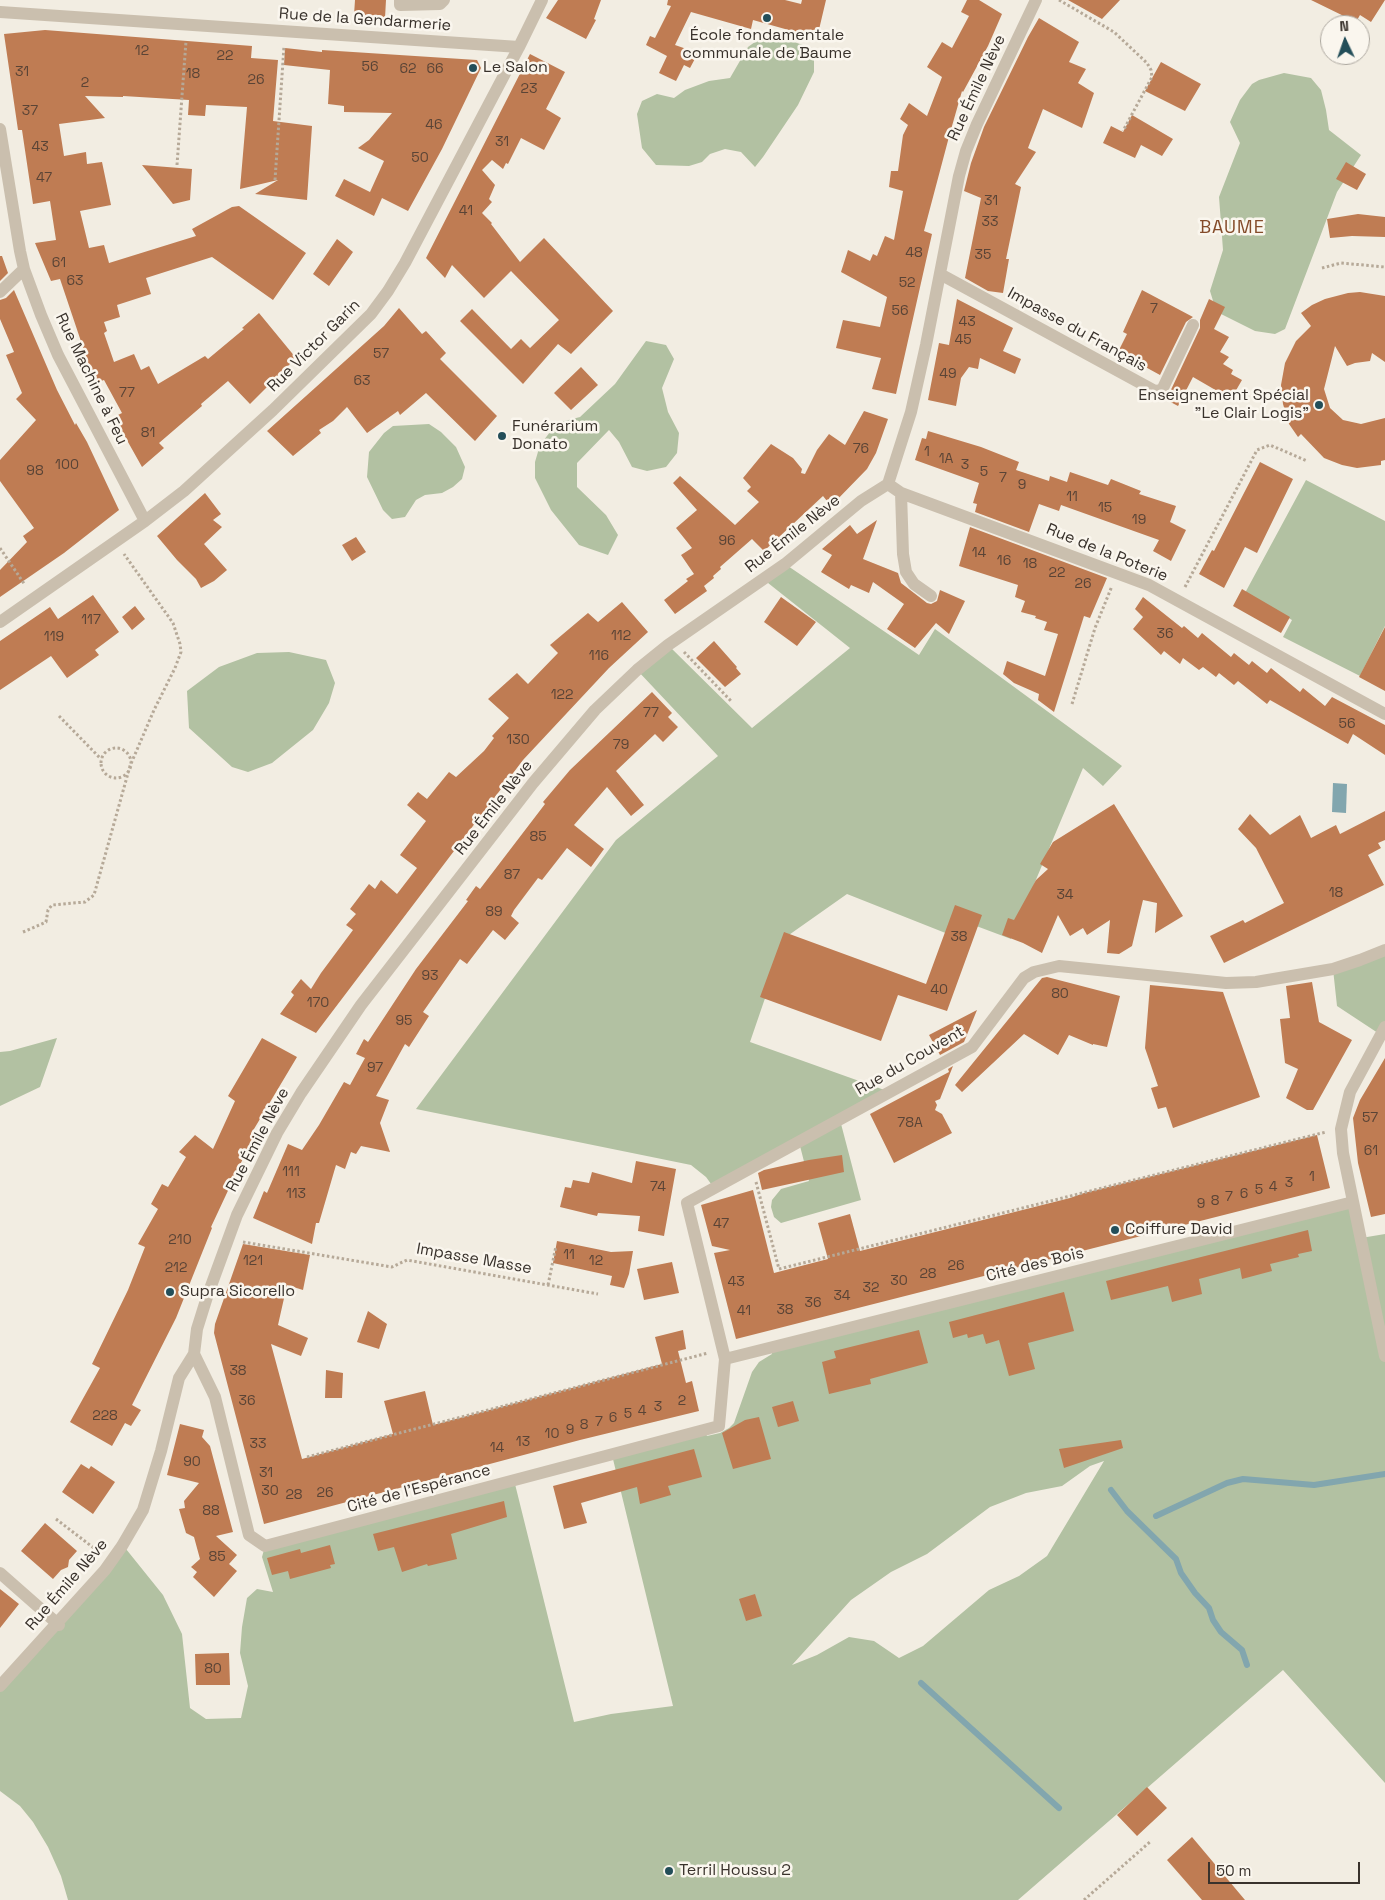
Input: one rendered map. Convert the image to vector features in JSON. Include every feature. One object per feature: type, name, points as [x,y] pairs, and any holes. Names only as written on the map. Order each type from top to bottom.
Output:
[{"type":"street","points":[[400,0],[400,4],[440,4],[444,0]]},
{"type":"street","name":"Rue Victor Garin","points":[[0,622],[145,521],[198,479],[273,410],[371,314],[405,263],[542,0]]},
{"type":"street","name":"Rue Émile Nève","points":[[0,1686],[111,1561],[143,1510],[180,1378],[194,1354],[197,1329],[228,1240],[257,1173],[277,1133],[301,1093],[361,1005],[534,783],[595,710],[637,670],[673,641],[784,564],[861,501],[888,484],[911,412],[959,176],[966,151],[976,124],[1036,0]]},
{"type":"street","name":"Rue de la Gendarmerie","points":[[0,12],[519,47]]},
{"type":"street","name":"Rue Machine à Feu","points":[[0,129],[24,269],[58,355],[145,521]]},
{"type":"street","points":[[0,292],[24,269]]},
{"type":"street","name":"Impasse du Français","points":[[940,274],[1156,391],[1162,390],[1193,325]]},
{"type":"street","name":"Rue de la Poterie","points":[[888,484],[901,493],[1149,585],[1385,714]]},
{"type":"street","points":[[901,493],[903,554],[906,572],[914,584],[931,596]]},
{"type":"street","name":"Rue du Couvent","points":[[724,1354],[687,1203],[972,1047],[1024,978],[1034,972],[1059,966],[1226,983],[1256,982],[1333,969],[1385,950]]},
{"type":"street","points":[[1385,1027],[1350,1092],[1341,1129],[1343,1153],[1385,1356]]},
{"type":"street","name":"Cité des Bois","points":[[724,1354],[1353,1202]]},
{"type":"street","name":"Cité de l'Espérance","points":[[194,1354],[215,1397],[249,1535],[265,1546],[719,1426],[724,1354]]},
{"type":"street","points":[[0,1573],[57,1624]]},
{"type":"path","points":[[1059,0],[1114,32],[1147,63],[1151,70],[1152,77],[1123,131]]},
{"type":"path","points":[[177,165],[187,24]]},
{"type":"path","points":[[275,180],[285,31]]},
{"type":"path","points":[[1322,268],[1341,263],[1385,267]]},
{"type":"path","points":[[1178,601],[1257,450],[1270,445],[1307,461]]},
{"type":"path","points":[[23,932],[46,922],[48,910],[52,906],[85,902],[94,895],[130,766],[129,756],[117,748],[107,751],[102,759],[101,764],[104,772],[112,777],[121,777],[126,774],[130,766],[154,710],[176,668],[181,652],[173,623],[116,541]]},
{"type":"path","points":[[0,548],[34,598]]},
{"type":"path","points":[[1072,704],[1095,628],[1118,572]]},
{"type":"path","points":[[673,641],[732,702]]},
{"type":"path","points":[[59,716],[102,759]]},
{"type":"path","points":[[752,1167],[779,1269],[1341,1129]]},
{"type":"path","name":"Impasse Masse","points":[[228,1240],[392,1267],[407,1260],[598,1294]]},
{"type":"path","points":[[548,1285],[556,1246]]},
{"type":"path","points":[[307,1456],[724,1354]]},
{"type":"path","points":[[56,1519],[111,1561]]},
{"type":"path","points":[[1084,1900],[1151,1841]]},
{"type":"green space","points":[[759,39],[788,40],[803,45],[814,52],[814,72],[798,105],[755,167],[741,152],[725,149],[710,154],[702,162],[689,166],[656,165],[642,148],[637,114],[642,101],[657,94],[674,98],[685,90],[709,81],[730,78],[748,47]]},
{"type":"green space","points":[[1284,73],[1311,78],[1321,90],[1329,130],[1361,155],[1337,192],[1285,329],[1275,334],[1255,331],[1221,314],[1214,304],[1210,291],[1223,250],[1219,197],[1240,143],[1230,122],[1240,100],[1252,84],[1259,80]]},
{"type":"green space","points":[[646,341],[666,345],[674,359],[662,388],[668,412],[679,433],[677,453],[666,467],[647,471],[632,467],[619,442],[609,430],[577,463],[577,487],[606,515],[618,535],[608,555],[579,545],[551,510],[535,478],[535,462],[540,445],[557,423],[580,417],[615,384]]},
{"type":"green space","points":[[429,424],[441,432],[456,447],[465,467],[462,479],[442,493],[425,495],[416,500],[405,517],[392,519],[383,510],[367,477],[369,452],[384,433],[393,426]]},
{"type":"green space","points":[[1306,480],[1385,521],[1385,626],[1360,676],[1283,637],[1292,620],[1245,593]]},
{"type":"green space","points":[[785,564],[919,655],[935,629],[1122,766],[1103,786],[1083,768],[1011,939],[955,918],[948,934],[847,894],[786,937],[750,1042],[890,1092],[840,1120],[861,1200],[781,1223],[774,1217],[771,1207],[772,1200],[781,1189],[809,1181],[799,1142],[714,1188],[706,1177],[691,1165],[416,1109],[616,840],[718,756],[637,670],[668,645],[752,728],[850,648],[763,579]]},
{"type":"green space","points":[[289,652],[326,660],[335,683],[329,703],[313,730],[272,763],[248,772],[232,767],[189,728],[187,691],[219,667],[257,653]]},
{"type":"green space","points":[[1385,949],[1385,1027],[1381,1035],[1337,1006],[1333,969]]},
{"type":"green space","points":[[57,1038],[40,1087],[0,1106],[0,1052]]},
{"type":"green space","points":[[1353,1202],[1361,1238],[1385,1234],[1385,1783],[1283,1670],[1018,1900],[68,1900],[61,1876],[48,1847],[33,1822],[20,1806],[0,1791],[0,1689],[126,1549],[163,1595],[182,1634],[190,1708],[206,1719],[241,1718],[248,1686],[240,1653],[247,1598],[257,1589],[273,1592],[262,1557],[265,1546],[514,1480],[574,1722],[611,1714],[673,1706],[612,1455],[704,1430],[707,1436],[720,1433],[729,1428],[734,1423],[752,1372],[759,1362],[772,1354],[771,1348]],"holes":[[[1104,1461],[1047,1556],[1019,1576],[989,1590],[923,1646],[899,1658],[874,1641],[849,1637],[817,1655],[792,1665],[851,1600],[891,1572],[927,1554],[990,1507],[1026,1493],[1062,1486],[1090,1466]]]},
{"type":"water","points":[[1333,783],[1347,784],[1346,813],[1332,812]]},
{"type":"building","points":[[355,0],[386,0],[385,18],[354,15]]},
{"type":"building","points":[[558,0],[601,0],[594,19],[596,20],[586,39],[546,18]]},
{"type":"building","name":"École fondamentale communale de Baume","points":[[668,0],[785,0],[801,4],[802,0],[826,0],[817,38],[753,20],[751,29],[691,12],[675,45],[698,53],[690,68],[684,65],[676,81],[659,73],[667,56],[646,45],[650,36],[655,38],[671,6],[667,5]]},
{"type":"building","points":[[967,0],[979,0],[1002,14],[988,46],[962,91],[950,133],[924,231],[932,234],[896,394],[872,389],[881,358],[836,348],[843,320],[880,327],[887,297],[841,272],[848,250],[870,261],[873,254],[877,256],[885,236],[894,240],[903,191],[889,187],[891,171],[898,171],[903,135],[908,125],[900,119],[909,103],[927,116],[942,77],[927,67],[942,42],[952,48],[969,16],[961,12]]},
{"type":"building","points":[[1068,0],[1120,0],[1102,19]]},
{"type":"building","points":[[1311,0],[1385,0],[1371,22],[1370,15],[1342,15]]},
{"type":"building","points":[[1039,18],[1079,42],[1069,62],[1086,69],[1078,83],[1094,93],[1082,128],[1043,109],[1028,148],[1036,152],[1015,184],[1021,187],[1006,259],[1009,259],[1003,293],[988,291],[965,278],[981,198],[964,191],[971,163],[984,127]]},
{"type":"building","points":[[45,30],[252,46],[251,58],[278,60],[273,121],[312,126],[307,200],[255,194],[278,180],[240,189],[247,107],[206,105],[205,116],[188,115],[189,100],[85,96],[105,118],[59,124],[64,156],[86,152],[87,164],[102,162],[111,205],[80,211],[89,248],[104,245],[109,263],[196,236],[192,229],[232,207],[239,206],[306,253],[273,300],[212,257],[146,278],[151,294],[117,305],[120,317],[104,322],[107,331],[104,333],[114,362],[134,354],[141,370],[149,366],[158,384],[205,356],[208,359],[244,329],[242,328],[259,313],[296,358],[250,404],[228,381],[159,443],[164,448],[142,467],[114,417],[122,413],[104,380],[95,383],[60,279],[51,281],[35,243],[56,240],[50,201],[33,204],[22,130],[18,130],[4,34]]},
{"type":"building","points":[[285,48],[322,52],[322,50],[477,60],[481,68],[442,149],[408,211],[382,198],[374,216],[335,196],[344,179],[370,192],[384,161],[358,148],[369,140],[392,113],[344,112],[344,106],[328,104],[330,70],[284,65]]},
{"type":"building","points":[[530,54],[565,72],[546,109],[561,118],[544,150],[521,138],[508,164],[506,163],[503,169],[492,160],[482,170],[495,185],[489,199],[492,202],[482,213],[492,223],[520,262],[544,238],[613,311],[571,354],[558,344],[523,384],[460,321],[472,309],[511,349],[521,339],[530,348],[559,320],[511,271],[484,298],[452,265],[445,278],[426,258]]},
{"type":"building","points":[[1161,62],[1201,84],[1185,111],[1145,91]]},
{"type":"building","points":[[1132,115],[1173,139],[1162,156],[1141,145],[1135,158],[1103,143],[1111,126],[1123,132]]},
{"type":"building","points":[[1346,162],[1366,174],[1357,190],[1336,179]]},
{"type":"building","points":[[142,165],[192,169],[190,200],[173,204]]},
{"type":"building","points":[[1358,214],[1385,217],[1385,237],[1352,236],[1330,238],[1327,219]]},
{"type":"building","points":[[337,239],[353,252],[329,286],[313,274]]},
{"type":"building","points":[[0,256],[2,256],[8,273],[0,281]]},
{"type":"building","points":[[14,290],[57,390],[75,425],[76,423],[87,442],[119,510],[64,553],[0,597],[0,570],[27,542],[23,536],[34,528],[0,481],[0,460],[36,420],[16,399],[22,393],[6,355],[14,352],[0,319],[0,300],[6,298]]},
{"type":"building","points":[[1142,290],[1193,317],[1186,322],[1160,375],[1118,352],[1127,334],[1123,332]]},
{"type":"building","points":[[1360,292],[1385,296],[1385,362],[1372,353],[1370,361],[1347,366],[1335,346],[1324,389],[1330,408],[1343,420],[1361,424],[1385,418],[1385,460],[1381,461],[1381,465],[1357,468],[1324,458],[1301,434],[1298,437],[1289,424],[1283,404],[1281,385],[1285,363],[1296,341],[1311,326],[1301,313],[1325,299]]},
{"type":"building","points":[[957,299],[1013,328],[1003,351],[1021,359],[1015,374],[980,358],[978,369],[969,367],[961,378],[956,406],[928,400],[939,343],[949,345]]},
{"type":"building","points":[[1209,299],[1225,307],[1214,329],[1229,337],[1220,352],[1229,357],[1223,364],[1233,370],[1231,374],[1242,380],[1231,399],[1193,377],[1178,406],[1163,398],[1169,394],[1200,328],[1200,320]]},
{"type":"building","points":[[399,308],[422,334],[426,331],[446,353],[440,359],[497,416],[475,441],[426,393],[400,415],[398,411],[367,433],[347,407],[333,421],[319,430],[321,433],[293,456],[267,431],[384,326]]},
{"type":"building","points":[[581,367],[598,385],[571,410],[554,393]]},
{"type":"building","points":[[864,411],[888,419],[876,453],[867,469],[831,506],[823,496],[764,551],[752,539],[720,567],[721,569],[713,576],[714,578],[704,586],[707,591],[675,614],[664,600],[694,574],[681,555],[692,548],[676,528],[697,510],[673,483],[680,476],[735,525],[759,502],[747,491],[751,487],[743,478],[771,444],[793,458],[802,469],[801,473],[805,474],[817,450],[829,434],[845,445]]},
{"type":"building","points":[[928,431],[981,447],[1019,462],[1016,470],[1049,481],[1050,476],[1067,482],[1070,472],[1108,485],[1111,479],[1141,491],[1139,494],[1176,506],[1170,522],[1186,530],[1171,561],[1153,551],[1159,540],[1061,505],[1059,511],[1039,504],[1029,532],[975,512],[977,504],[973,503],[979,483],[915,460],[922,438],[926,439]]},
{"type":"building","points":[[1260,462],[1293,479],[1257,553],[1245,547],[1224,588],[1199,574],[1212,550],[1214,551]]},
{"type":"building","points":[[205,493],[221,514],[213,520],[222,527],[204,544],[227,570],[214,581],[201,588],[196,579],[157,536]]},
{"type":"building","points":[[877,520],[863,559],[898,573],[901,583],[927,603],[931,604],[937,601],[940,590],[965,601],[949,634],[936,623],[915,648],[887,629],[904,604],[873,582],[869,593],[851,585],[849,589],[821,572],[832,555],[822,549],[850,525],[857,534]]},
{"type":"building","points":[[970,527],[1107,578],[1090,618],[1084,616],[1054,712],[1038,700],[1039,694],[1014,683],[1003,674],[1007,661],[1045,676],[1058,634],[1044,630],[1047,622],[1035,618],[1036,616],[1021,612],[1025,601],[1015,597],[1018,585],[959,566]]},
{"type":"building","points":[[356,537],[366,552],[352,561],[342,545]]},
{"type":"building","points":[[1242,589],[1290,617],[1281,633],[1233,606]]},
{"type":"building","points":[[93,595],[119,632],[95,650],[99,655],[67,678],[51,656],[0,690],[0,641],[50,607],[58,619]]},
{"type":"building","points":[[781,597],[816,622],[797,646],[764,622]]},
{"type":"building","points":[[1143,597],[1182,628],[1184,626],[1198,638],[1202,633],[1231,657],[1234,653],[1249,665],[1252,661],[1267,673],[1271,668],[1300,692],[1303,688],[1325,706],[1332,697],[1385,725],[1385,755],[1353,734],[1348,744],[1270,700],[1267,704],[1238,681],[1234,685],[1219,673],[1216,677],[1203,667],[1199,670],[1183,658],[1180,664],[1164,651],[1161,655],[1133,629],[1143,617],[1135,609]]},
{"type":"building","points":[[622,602],[648,632],[609,668],[523,760],[316,1033],[280,1014],[294,995],[291,992],[301,979],[311,989],[353,930],[346,925],[356,914],[350,909],[369,884],[375,889],[381,880],[397,894],[417,868],[400,855],[426,821],[407,805],[418,792],[427,799],[449,772],[456,777],[484,751],[494,738],[492,736],[509,718],[488,699],[517,673],[528,684],[558,653],[550,645],[588,613],[598,622]]},
{"type":"building","points":[[135,606],[145,619],[132,630],[122,617]]},
{"type":"building","points":[[1385,627],[1385,691],[1359,677]]},
{"type":"building","points":[[714,641],[741,674],[725,687],[696,658]]},
{"type":"building","points":[[652,692],[672,713],[668,717],[678,727],[663,742],[655,734],[616,771],[644,805],[631,816],[607,787],[574,825],[604,849],[591,867],[567,848],[542,880],[538,878],[514,910],[511,916],[519,923],[505,940],[493,930],[467,964],[460,959],[423,1012],[429,1016],[409,1047],[405,1044],[376,1096],[389,1100],[380,1123],[390,1152],[361,1146],[356,1154],[351,1152],[345,1169],[336,1165],[319,1223],[316,1223],[312,1244],[253,1218],[264,1191],[267,1193],[288,1144],[302,1150],[344,1082],[350,1085],[365,1058],[356,1054],[364,1039],[368,1042],[416,969],[468,901],[466,900],[476,886],[480,889],[545,804],[543,802],[570,770]]},
{"type":"building","points":[[1114,804],[1183,916],[1155,933],[1157,903],[1143,900],[1132,946],[1119,954],[1107,953],[1110,920],[1087,935],[1083,928],[1070,936],[1058,915],[1042,953],[1002,935],[1008,918],[1014,920],[1036,880],[1048,869],[1040,864],[1053,842]]},
{"type":"building","points":[[1385,811],[1385,840],[1378,843],[1381,848],[1368,855],[1384,885],[1224,963],[1210,936],[1243,920],[1245,923],[1284,903],[1256,848],[1238,829],[1250,814],[1270,835],[1300,815],[1311,838],[1336,825],[1340,834]]},
{"type":"building","points":[[955,905],[982,915],[947,1011],[898,995],[881,1041],[760,997],[784,932],[926,984]]},
{"type":"building","points":[[1047,977],[1120,996],[1107,1047],[1093,1045],[1069,1035],[1058,1055],[1024,1034],[962,1092],[955,1085],[1042,978]]},
{"type":"building","points":[[1312,982],[1319,1022],[1352,1040],[1313,1110],[1307,1110],[1286,1098],[1298,1069],[1285,1063],[1280,1019],[1290,1018],[1286,986]]},
{"type":"building","points":[[1150,985],[1223,992],[1260,1097],[1173,1128],[1166,1107],[1158,1109],[1151,1088],[1158,1086],[1145,1048]]},
{"type":"building","points":[[977,1010],[964,1042],[940,1055],[929,1035]]},
{"type":"building","points":[[262,1038],[297,1057],[251,1134],[254,1135],[211,1227],[176,1318],[132,1405],[141,1410],[131,1426],[125,1423],[112,1446],[70,1422],[100,1368],[92,1364],[128,1290],[145,1247],[138,1244],[158,1209],[151,1204],[162,1184],[168,1187],[186,1157],[179,1152],[195,1135],[213,1149],[235,1101],[228,1096]]},
{"type":"building","points":[[1385,1058],[1385,1214],[1371,1217],[1358,1163],[1353,1118],[1360,1100]]},
{"type":"building","points":[[953,1066],[940,1099],[935,1101],[937,1105],[935,1110],[942,1114],[952,1133],[894,1163],[870,1114],[949,1072],[948,1069]]},
{"type":"building","points":[[1317,1135],[1330,1188],[736,1339],[714,1253],[730,1250],[712,1246],[701,1205],[753,1190],[774,1273],[828,1259],[818,1223],[850,1214],[860,1251]]},
{"type":"building","points":[[842,1155],[844,1172],[762,1190],[758,1173],[764,1170]]},
{"type":"building","points":[[636,1161],[676,1169],[664,1236],[638,1231],[640,1216],[598,1213],[597,1216],[560,1207],[565,1187],[571,1188],[573,1180],[589,1183],[592,1172],[632,1183]]},
{"type":"building","points":[[1308,1230],[1312,1251],[1298,1254],[1299,1257],[1270,1264],[1272,1271],[1242,1279],[1240,1268],[1199,1279],[1202,1294],[1172,1302],[1168,1286],[1111,1300],[1106,1281]]},
{"type":"building","points":[[557,1241],[611,1252],[633,1251],[629,1274],[624,1288],[610,1285],[612,1276],[553,1263]]},
{"type":"building","points":[[243,1244],[310,1255],[303,1290],[287,1285],[278,1325],[308,1338],[301,1356],[271,1344],[302,1459],[393,1434],[384,1401],[425,1391],[433,1425],[662,1364],[655,1337],[683,1330],[686,1349],[678,1351],[686,1383],[692,1381],[699,1411],[580,1440],[264,1524],[214,1333],[215,1324]]},
{"type":"building","points":[[672,1262],[679,1293],[644,1300],[637,1269]]},
{"type":"building","points":[[1064,1292],[1074,1331],[1028,1343],[1035,1369],[1009,1376],[999,1340],[986,1344],[983,1334],[968,1338],[967,1334],[953,1338],[949,1322]]},
{"type":"building","points":[[368,1311],[387,1324],[379,1349],[357,1342]]},
{"type":"building","points":[[919,1330],[928,1363],[870,1379],[871,1384],[829,1394],[822,1362],[836,1358],[834,1351]]},
{"type":"building","points":[[326,1370],[343,1373],[342,1398],[325,1398]]},
{"type":"building","points":[[793,1401],[799,1421],[778,1427],[772,1407]]},
{"type":"building","points":[[759,1417],[771,1459],[733,1469],[722,1433],[745,1420]]},
{"type":"building","points":[[180,1424],[204,1430],[202,1437],[210,1446],[233,1532],[216,1536],[237,1555],[229,1564],[237,1571],[214,1597],[193,1577],[197,1572],[191,1567],[200,1559],[194,1537],[186,1533],[179,1509],[185,1508],[184,1501],[199,1483],[167,1475]]},
{"type":"building","points":[[1121,1440],[1123,1448],[1064,1468],[1059,1449]]},
{"type":"building","points":[[694,1449],[702,1477],[668,1486],[671,1495],[640,1504],[637,1487],[581,1503],[587,1523],[564,1529],[553,1486]]},
{"type":"building","points":[[81,1464],[89,1469],[91,1466],[115,1482],[93,1514],[62,1492]]},
{"type":"building","points":[[504,1501],[507,1517],[451,1534],[457,1559],[428,1566],[427,1564],[402,1572],[394,1547],[378,1551],[373,1534]]},
{"type":"building","points":[[45,1523],[77,1551],[69,1560],[68,1567],[61,1570],[53,1579],[21,1551]]},
{"type":"building","points":[[330,1545],[335,1564],[330,1565],[331,1568],[290,1579],[288,1571],[272,1575],[267,1558],[300,1549],[301,1553]]},
{"type":"building","points":[[0,1589],[19,1604],[0,1628]]},
{"type":"building","points":[[755,1594],[762,1616],[746,1621],[739,1599]]},
{"type":"building","points":[[229,1653],[230,1685],[196,1685],[195,1654]]},
{"type":"building","points":[[1147,1787],[1167,1808],[1137,1836],[1117,1815]]},
{"type":"building","points":[[1192,1837],[1245,1900],[1202,1900],[1167,1860]]},
{"type":"waterway","points":[[1156,1516],[1227,1483],[1243,1479],[1314,1485],[1385,1474]]},
{"type":"waterway","points":[[1111,1490],[1127,1511],[1176,1559],[1181,1573],[1195,1593],[1209,1608],[1213,1620],[1221,1632],[1242,1650],[1247,1665]]},
{"type":"waterway","points":[[921,1683],[1059,1808]]},
{"type":"place","name":"École fondamentale communale de Baume","points":[[767,18]]},
{"type":"place","name":"Le Salon","points":[[473,68]]},
{"type":"place","name":"Enseignement Spécial \"Le Clair Logis\"","points":[[1319,405]]},
{"type":"place","name":"Funérarium Donato","points":[[502,436]]},
{"type":"place","name":"Coiffure David","points":[[1115,1230]]},
{"type":"place","name":"Supra Sicorello","points":[[170,1292]]},
{"type":"place","name":"Terril Houssu 2","points":[[669,1871]]},
{"type":"district","name":"BAUME","points":[[1232,228]]}]
